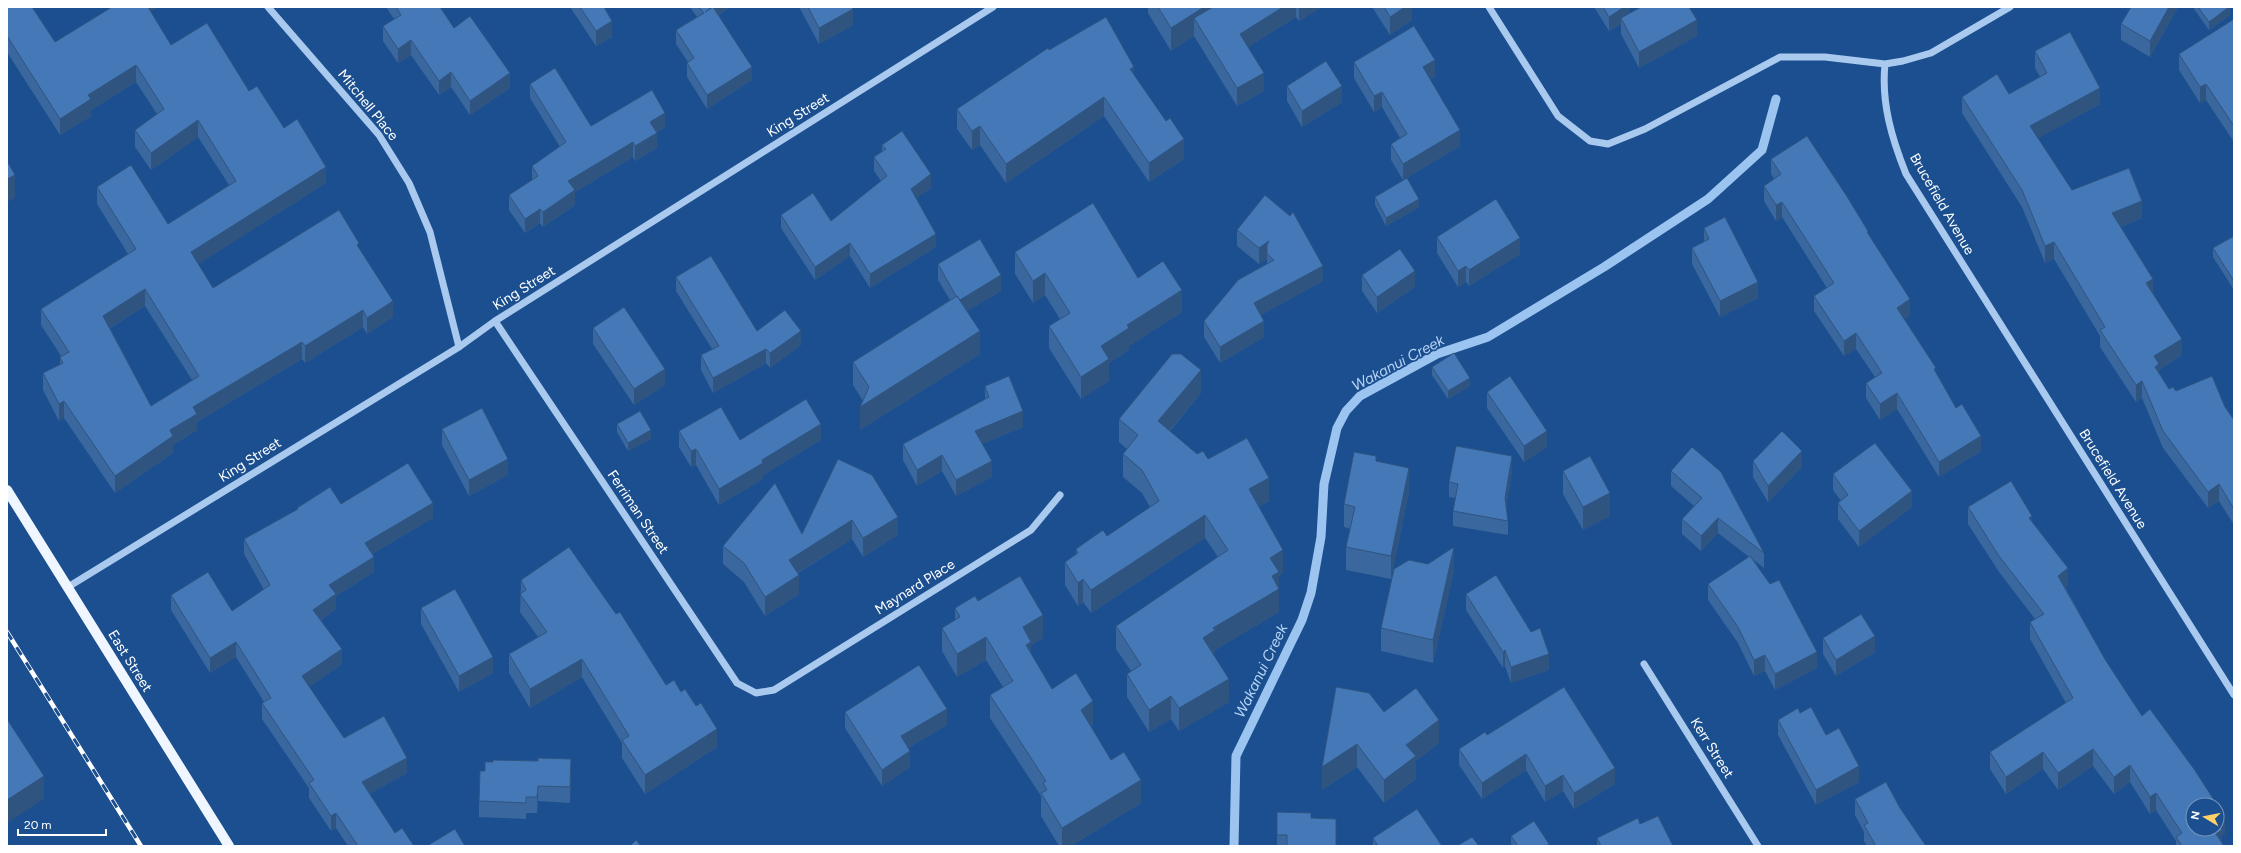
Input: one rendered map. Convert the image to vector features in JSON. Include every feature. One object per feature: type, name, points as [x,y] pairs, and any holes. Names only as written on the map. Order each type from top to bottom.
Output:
[{"type":"main road","name":"East Street","points":[[7,490],[229,846]]},
{"type":"street","name":"Mitchell Place","points":[[268,7],[379,135],[409,183],[430,232],[459,347]]},
{"type":"street","name":"King Street","points":[[68,587],[459,347],[495,321],[993,7]]},
{"type":"street","points":[[1489,7],[1558,116],[1590,141],[1608,144],[1644,129],[1780,57],[1825,57],[1885,64],[1931,53],[2010,7]]},
{"type":"street","name":"Brucefield Avenue","points":[[1885,64],[1882,88],[1894,144],[1906,174],[2234,695]]},
{"type":"street","name":"Ferriman Street","points":[[495,321],[737,683],[756,693],[774,690]]},
{"type":"street","name":"Maynard Place","points":[[774,690],[1031,530],[1060,495]]},
{"type":"street","name":"Kerr Street","points":[[1644,664],[1758,846]]},
{"type":"building","points":[[7,7],[32,7],[55,42],[112,7],[148,7],[171,45],[207,23],[249,91],[257,86],[284,128],[297,119],[326,167],[191,252],[213,288],[339,210],[359,243],[357,245],[393,301],[367,318],[363,310],[305,346],[302,342],[193,407],[197,414],[170,430],[173,436],[115,476],[64,401],[59,404],[43,373],[63,363],[60,357],[69,352],[41,309],[136,249],[97,187],[131,165],[168,224],[236,181],[198,120],[151,153],[135,130],[164,109],[136,65],[88,95],[91,99],[60,119],[7,36]],"holes":[[[145,289],[199,376],[151,406],[103,316]]]},
{"type":"building","points":[[396,7],[440,7],[454,28],[470,16],[510,73],[470,101],[451,72],[439,81],[411,40],[398,49],[383,26],[401,15]]},
{"type":"building","points":[[580,7],[604,7],[612,21],[596,31]]},
{"type":"building","points":[[699,7],[712,7],[705,12],[713,7],[752,67],[707,95],[687,63],[694,58],[676,30],[704,13]]},
{"type":"building","points":[[808,7],[851,7],[853,9],[819,28]]},
{"type":"building","points":[[1158,7],[1204,7],[1171,28]]},
{"type":"building","points":[[1213,7],[1283,7],[1240,34],[1264,73],[1237,88],[1194,18]]},
{"type":"building","points":[[1384,7],[1405,7],[1390,17]]},
{"type":"building","points":[[1603,7],[1624,7],[1609,17]]},
{"type":"building","points":[[1641,7],[1689,7],[1697,20],[1639,52],[1621,18]]},
{"type":"building","points":[[2131,7],[2169,7],[2150,41],[2121,24]]},
{"type":"building","points":[[2198,7],[2229,7],[2209,22]]},
{"type":"building","points":[[1106,17],[1134,67],[1130,69],[1166,121],[1170,118],[1184,139],[1149,163],[1104,97],[1006,164],[980,126],[972,131],[957,109],[1048,48],[1049,50]]},
{"type":"building","points":[[2234,19],[2234,126],[2206,84],[2200,87],[2179,54]]},
{"type":"building","points":[[1414,26],[1435,60],[1423,67],[1460,130],[1403,164],[1391,144],[1407,134],[1382,92],[1374,96],[1354,62]]},
{"type":"building","points":[[2070,32],[2100,88],[2030,126],[2072,190],[2129,168],[2142,201],[2112,213],[2153,279],[2146,283],[2182,339],[2154,356],[2159,364],[2155,367],[2169,389],[2173,387],[2176,391],[2212,376],[2225,407],[2234,420],[2234,509],[2219,484],[2208,492],[2163,431],[2142,381],[2136,385],[2100,330],[2105,327],[2054,242],[2045,246],[2022,190],[1962,97],[1997,74],[2009,94],[2047,73],[2035,51]]},
{"type":"building","points":[[1326,61],[1342,86],[1302,111],[1287,86]]},
{"type":"building","points":[[555,68],[591,126],[652,90],[665,113],[650,122],[657,133],[635,146],[633,142],[568,181],[575,190],[543,212],[540,209],[525,219],[509,195],[538,176],[532,166],[566,142],[530,84]]},
{"type":"building","points":[[902,131],[931,174],[911,189],[936,234],[870,274],[850,243],[815,267],[781,215],[813,193],[831,221],[887,176],[874,157],[886,149],[882,145]]},
{"type":"building","points":[[1807,136],[1846,195],[1868,231],[1867,232],[1910,299],[1897,308],[1936,368],[1934,369],[1956,408],[1962,404],[1981,436],[1939,462],[1897,393],[1880,404],[1866,383],[1882,373],[1856,333],[1844,341],[1814,296],[1834,283],[1782,202],[1776,205],[1764,186],[1781,174],[1771,159]]},
{"type":"building","points":[[7,161],[15,175],[7,179]]},
{"type":"building","points":[[1407,178],[1419,199],[1386,218],[1375,197]]},
{"type":"building","points":[[1265,195],[1290,216],[1293,212],[1323,266],[1254,303],[1264,321],[1220,347],[1204,321],[1238,280],[1274,260],[1267,254],[1267,245],[1269,241],[1259,248],[1237,230]]},
{"type":"building","points":[[1496,199],[1520,238],[1469,270],[1466,266],[1458,271],[1437,237]]},
{"type":"building","points":[[1093,203],[1138,278],[1163,261],[1182,290],[1127,325],[1129,328],[1101,346],[1109,359],[1081,377],[1049,326],[1070,313],[1045,273],[1033,281],[1015,252]]},
{"type":"building","points":[[1725,217],[1758,282],[1720,301],[1692,248],[1709,239],[1704,228]]},
{"type":"building","points":[[2234,236],[2234,281],[2213,248]]},
{"type":"building","points":[[980,239],[1001,275],[960,300],[956,296],[938,264]]},
{"type":"building","points":[[1400,249],[1415,271],[1377,297],[1362,275]]},
{"type":"building","points":[[711,256],[757,331],[785,310],[801,331],[770,353],[766,349],[713,378],[701,355],[719,346],[676,277]]},
{"type":"building","points":[[957,296],[980,331],[860,407],[869,387],[853,362]]},
{"type":"building","points":[[624,307],[665,369],[634,389],[593,328]]},
{"type":"building","points":[[1454,353],[1470,378],[1448,391],[1432,367]]},
{"type":"building","points":[[1172,354],[1181,354],[1201,370],[1158,421],[1197,454],[1203,451],[1208,459],[1247,438],[1269,478],[1249,489],[1283,550],[1270,558],[1279,572],[1272,576],[1279,589],[1213,628],[1215,630],[1203,638],[1229,679],[1179,708],[1171,696],[1149,710],[1127,674],[1141,665],[1116,626],[1228,550],[1205,515],[1091,590],[1083,579],[1078,583],[1065,562],[1078,553],[1076,549],[1103,530],[1107,536],[1159,501],[1142,470],[1123,454],[1138,435],[1119,419]]},
{"type":"building","points":[[1009,376],[1023,411],[975,431],[992,461],[956,480],[942,455],[917,470],[903,444],[989,397],[985,386]]},
{"type":"building","points":[[1510,376],[1547,431],[1524,446],[1487,392]]},
{"type":"building","points":[[806,399],[821,424],[762,460],[763,463],[719,489],[696,449],[691,451],[679,431],[721,407],[740,440]]},
{"type":"building","points":[[482,408],[508,459],[469,480],[442,429]]},
{"type":"building","points":[[640,411],[651,430],[628,443],[617,424]]},
{"type":"building","points":[[1782,431],[1802,451],[1768,486],[1753,461]]},
{"type":"building","points":[[1875,443],[1912,491],[1859,531],[1838,503],[1848,495],[1833,474]]},
{"type":"building","points":[[1456,446],[1512,456],[1505,498],[1508,521],[1453,511],[1458,484],[1449,482]]},
{"type":"building","points":[[1692,447],[1721,472],[1764,553],[1718,518],[1701,536],[1682,519],[1702,498],[1671,471]]},
{"type":"building","points":[[1354,452],[1376,456],[1376,461],[1409,468],[1391,556],[1346,547],[1355,507],[1344,504]]},
{"type":"building","points":[[1590,456],[1610,493],[1583,507],[1563,471]]},
{"type":"building","points":[[838,459],[872,475],[898,517],[863,538],[852,520],[789,560],[799,575],[765,597],[744,563],[723,546],[775,483],[802,534]]},
{"type":"building","points":[[408,463],[433,503],[365,543],[374,557],[329,585],[336,594],[313,610],[342,649],[302,676],[344,738],[384,716],[407,758],[362,782],[395,833],[402,828],[414,846],[358,846],[336,813],[331,816],[309,783],[314,780],[262,703],[271,698],[236,642],[210,658],[171,595],[208,572],[232,611],[270,585],[244,539],[298,509],[297,508],[330,487],[341,504]]},
{"type":"building","points":[[2011,481],[2032,516],[2029,518],[2068,568],[2058,576],[2106,661],[2142,716],[2150,709],[2194,769],[2212,797],[2185,797],[2185,837],[2218,837],[2224,846],[2182,846],[2176,837],[2182,833],[2156,793],[2150,797],[2130,765],[2114,777],[2093,749],[2058,773],[2043,752],[2006,777],[1990,752],[2073,698],[2030,622],[2044,614],[1999,556],[1968,507]]},
{"type":"building","points":[[569,547],[616,614],[620,612],[666,685],[674,680],[681,692],[685,689],[696,706],[701,703],[717,729],[645,775],[622,740],[629,736],[582,659],[530,689],[509,654],[547,632],[520,594],[526,590],[521,580]]},
{"type":"building","points":[[1454,547],[1433,640],[1381,628],[1394,569],[1409,560],[1428,564]]},
{"type":"building","points":[[1750,556],[1770,584],[1779,580],[1817,652],[1775,674],[1765,655],[1754,660],[1738,627],[1708,584]]},
{"type":"building","points":[[1496,575],[1531,632],[1540,628],[1549,654],[1511,667],[1505,650],[1503,652],[1466,594]]},
{"type":"building","points":[[1020,576],[1043,615],[1023,627],[1031,642],[1026,645],[1052,689],[1076,673],[1093,701],[1081,710],[1111,760],[1124,752],[1141,780],[1062,828],[1041,793],[1047,790],[1043,783],[1046,781],[990,695],[1013,681],[986,637],[957,654],[942,628],[960,617],[955,608],[975,596],[978,601]]},
{"type":"building","points":[[455,589],[493,657],[459,676],[421,608]]},
{"type":"building","points":[[1861,614],[1875,636],[1836,660],[1823,638]]},
{"type":"building","points":[[919,665],[947,709],[901,736],[910,751],[882,770],[845,712]]},
{"type":"building","points":[[1336,687],[1369,693],[1384,712],[1416,688],[1439,720],[1406,745],[1416,756],[1384,780],[1357,744],[1322,767]]},
{"type":"building","points":[[1564,687],[1615,768],[1574,793],[1563,775],[1545,786],[1526,754],[1482,783],[1459,749],[1485,732],[1487,735]]},
{"type":"building","points":[[1811,707],[1826,735],[1839,728],[1859,766],[1816,790],[1778,720],[1798,708],[1800,713]]},
{"type":"building","points":[[7,719],[44,776],[7,800]]},
{"type":"building","points":[[538,758],[571,759],[570,787],[538,786],[537,797],[526,797],[526,803],[479,801],[480,771],[485,771],[485,762],[493,762],[493,760],[538,761]]},
{"type":"building","points":[[1886,782],[1900,808],[1926,846],[1876,846],[1864,825],[1868,823],[1855,799]]},
{"type":"building","points":[[1417,809],[1442,846],[1378,846],[1373,838]]},
{"type":"building","points":[[1277,812],[1311,813],[1311,818],[1336,819],[1336,846],[1287,846],[1287,835],[1277,835]]},
{"type":"building","points":[[1658,816],[1673,846],[1601,846],[1597,838],[1638,818],[1640,824]]},
{"type":"building","points":[[1534,821],[1549,844],[1546,846],[1518,846],[1511,836]]},
{"type":"building","points":[[455,829],[465,846],[427,846]]},
{"type":"building","points":[[1472,837],[1479,846],[1457,846]]},
{"type":"building","points":[[636,840],[641,846],[630,846]]},
{"type":"waterway","name":"Wakanui Creek","points":[[1234,846],[1236,756],[1302,620],[1311,593],[1321,537],[1324,484],[1337,428],[1346,411],[1360,396],[1437,354],[1488,337],[1604,267],[1708,199],[1762,150],[1776,99]]},
{"type":"railway","points":[[7,632],[141,846]]}]
